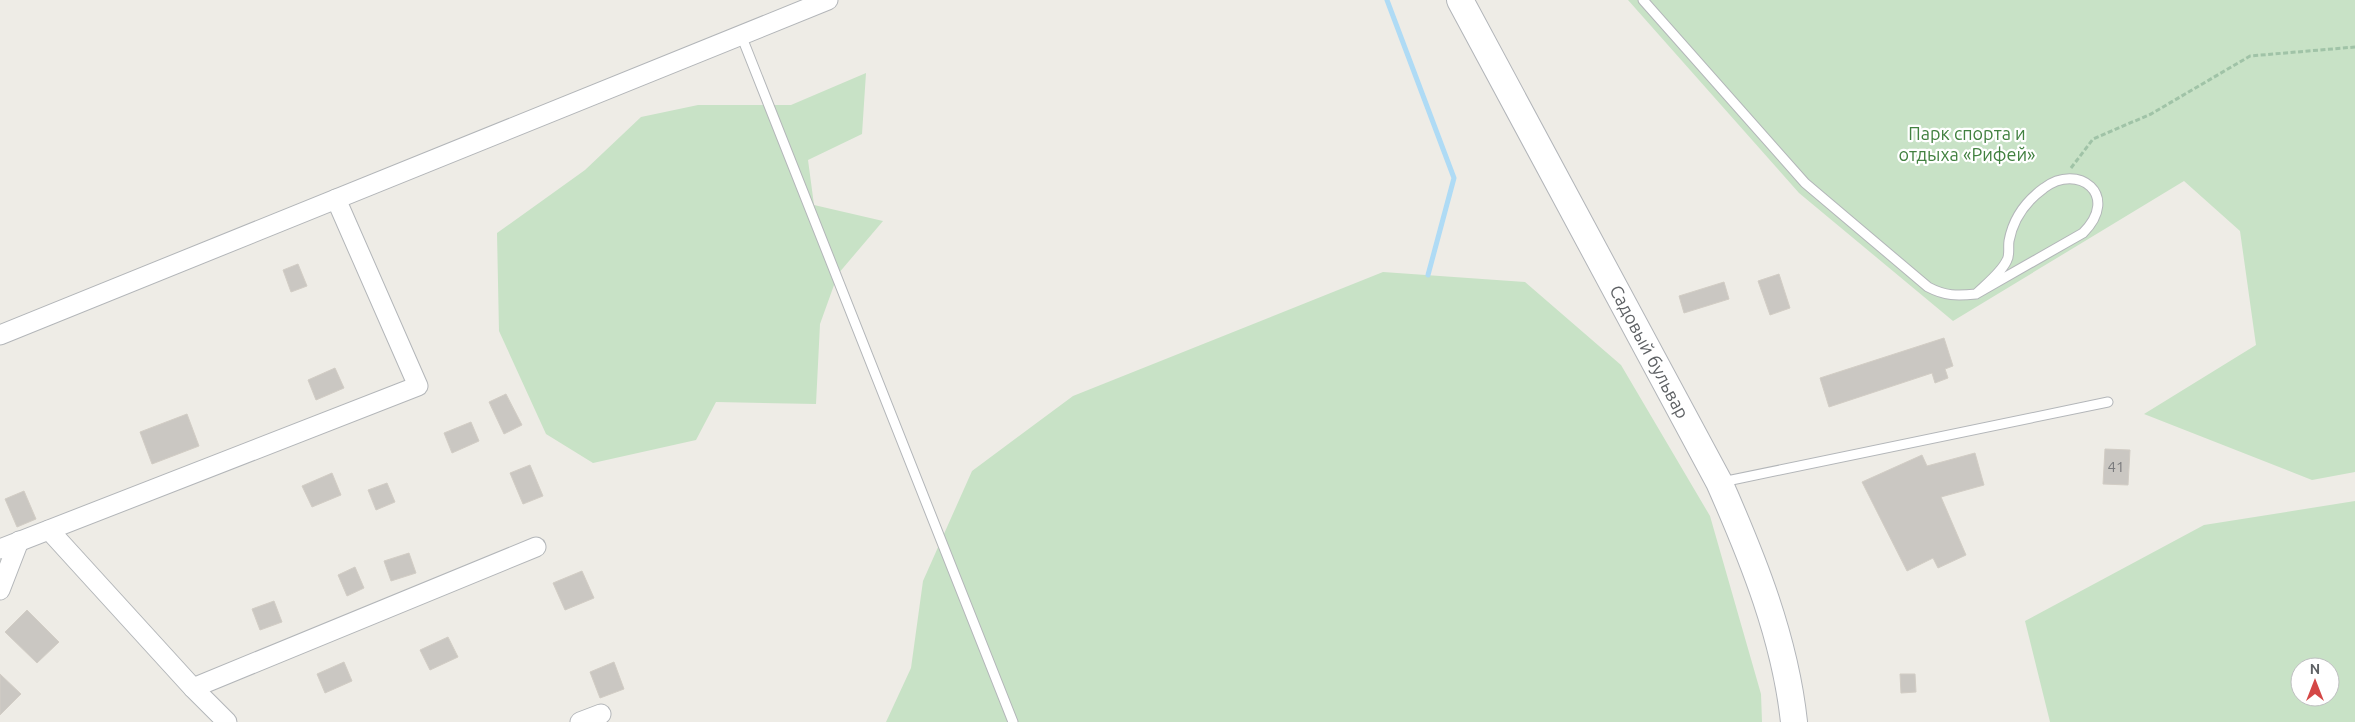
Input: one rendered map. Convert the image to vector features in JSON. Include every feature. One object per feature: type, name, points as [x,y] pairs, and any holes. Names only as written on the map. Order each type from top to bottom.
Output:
[{"type":"street","points":[[0,336],[828,0]]},
{"type":"street","name":"Садовый бульвар","points":[[1460,0],[1719,482],[1751,555],[1776,629],[1794,722]]},
{"type":"street","points":[[0,549],[418,386],[336,199]]},
{"type":"street","points":[[49,530],[192,688],[227,722]]},
{"type":"street","points":[[0,590],[19,541]]},
{"type":"street","points":[[192,688],[536,547]]},
{"type":"street","points":[[580,722],[601,714]]},
{"type":"lane","points":[[1642,0],[1804,183],[1928,287],[1944,295],[1976,294],[2083,233],[2093,223],[2098,212],[2098,195],[2089,184],[2078,180],[2061,180],[2045,187],[2019,213],[2012,228],[2008,259],[2003,267],[1976,294]]},
{"type":"lane","points":[[741,35],[1013,722]]},
{"type":"lane","points":[[1719,482],[2108,402]]},
{"type":"path","points":[[2061,180],[2093,139],[2151,114],[2250,56],[2355,47]]},
{"type":"green space","name":"Парк спорта и отдыха «Рифей»","points":[[1628,0],[2355,0],[2355,472],[2312,480],[2144,414],[2256,345],[2240,231],[2184,181],[1953,321],[1799,193]]},
{"type":"green space","points":[[866,73],[862,134],[808,160],[814,205],[883,221],[838,274],[820,324],[816,404],[716,402],[696,440],[593,463],[546,434],[499,331],[497,233],[585,170],[641,117],[698,105],[791,105]]},
{"type":"green space","points":[[1383,272],[1525,282],[1621,365],[1710,516],[1761,694],[1762,722],[886,722],[911,668],[923,581],[972,471],[1073,396]]},
{"type":"green space","points":[[2355,501],[2355,722],[2050,722],[2025,621],[2204,525]]},
{"type":"building","points":[[298,264],[307,286],[291,292],[283,270]]},
{"type":"building","points":[[1779,274],[1790,308],[1770,315],[1758,281]]},
{"type":"building","points":[[1724,282],[1729,299],[1684,313],[1679,296]]},
{"type":"building","points":[[1944,338],[1953,366],[1945,369],[1948,378],[1935,383],[1932,373],[1829,407],[1820,378]]},
{"type":"building","points":[[335,368],[344,388],[316,400],[308,380]]},
{"type":"building","points":[[506,394],[522,425],[504,434],[489,402]]},
{"type":"building","points":[[187,414],[199,446],[152,464],[140,432]]},
{"type":"building","points":[[471,422],[479,441],[452,453],[444,433]]},
{"type":"building","points":[[2105,449],[2130,450],[2128,485],[2103,484]]},
{"type":"building","points":[[1975,453],[1984,485],[1941,497],[1966,555],[1938,568],[1933,558],[1907,571],[1862,482],[1922,455],[1927,466]]},
{"type":"building","points":[[530,465],[543,496],[523,504],[510,473]]},
{"type":"building","points":[[332,473],[341,495],[312,507],[302,486]]},
{"type":"building","points":[[387,483],[395,502],[376,510],[368,490]]},
{"type":"building","points":[[24,491],[36,519],[17,527],[5,499]]},
{"type":"building","points":[[409,553],[416,573],[391,581],[384,561]]},
{"type":"building","points":[[355,567],[364,588],[347,596],[338,575]]},
{"type":"building","points":[[582,571],[594,598],[565,610],[553,583]]},
{"type":"building","points":[[274,601],[282,622],[260,630],[252,609]]},
{"type":"building","points":[[27,610],[59,642],[37,663],[5,632]]},
{"type":"building","points":[[448,637],[458,657],[430,670],[420,650]]},
{"type":"building","points":[[344,662],[352,681],[325,693],[317,674]]},
{"type":"building","points":[[614,662],[624,689],[600,698],[590,672]]},
{"type":"building","points":[[0,674],[21,694],[0,715]]},
{"type":"building","points":[[1900,674],[1915,674],[1916,692],[1901,693]]},
{"type":"waterway","points":[[1387,0],[1454,178],[1428,275]]}]
